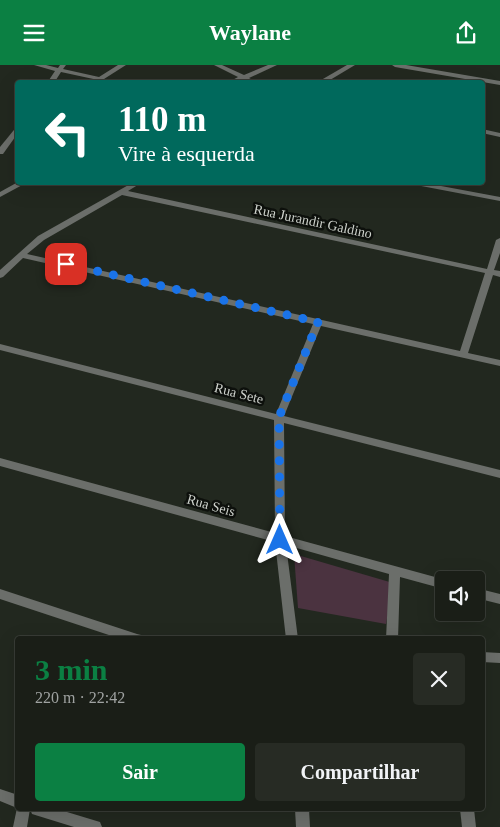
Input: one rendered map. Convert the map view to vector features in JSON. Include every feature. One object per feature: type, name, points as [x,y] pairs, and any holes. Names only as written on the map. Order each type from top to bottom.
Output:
[{"type":"street","points":[[37,65],[61,68],[99,80]]},
{"type":"street","points":[[103,80],[123,65]]},
{"type":"street","points":[[216,65],[250,80]]},
{"type":"street","points":[[236,80],[274,65]]},
{"type":"street","points":[[324,80],[352,65]]},
{"type":"street","points":[[395,65],[482,80]]},
{"type":"street","points":[[52,80],[61,68]]},
{"type":"street","points":[[485,80],[500,83]]},
{"type":"street","points":[[0,152],[3,142],[15,130]]},
{"type":"street","points":[[485,132],[500,135]]},
{"type":"street","points":[[0,195],[18,185]]},
{"type":"street","points":[[0,275],[21,255],[48,234],[133,185]]},
{"type":"street","points":[[426,185],[500,199]]},
{"type":"street","name":"Rua Jurandir Galdino","points":[[120,192],[500,274]]},
{"type":"street","points":[[463,355],[500,240]]},
{"type":"street","points":[[21,255],[500,363]]},
{"type":"street","points":[[0,262],[12,264]]},
{"type":"street","points":[[292,636],[280,540],[279,417],[318,322]]},
{"type":"street","name":"Rua Sete","points":[[0,347],[500,474]]},
{"type":"street","name":"Rua Seis","points":[[0,462],[435,582]]},
{"type":"street","points":[[392,636],[395,572]]},
{"type":"street","points":[[0,594],[128,636]]},
{"type":"street","points":[[485,595],[500,599]]},
{"type":"street","points":[[485,657],[500,659]]},
{"type":"street","points":[[0,795],[15,801]]},
{"type":"street","points":[[20,827],[23,811]]},
{"type":"street","points":[[43,811],[95,827]]},
{"type":"street","points":[[302,811],[303,827]]},
{"type":"street","points":[[467,811],[469,827]]},
{"type":"shaded area","points":[[294,554],[393,583],[386,624],[298,608]]},
{"type":"route","points":[[66,264],[318,322],[279,417],[280,540]]}]
